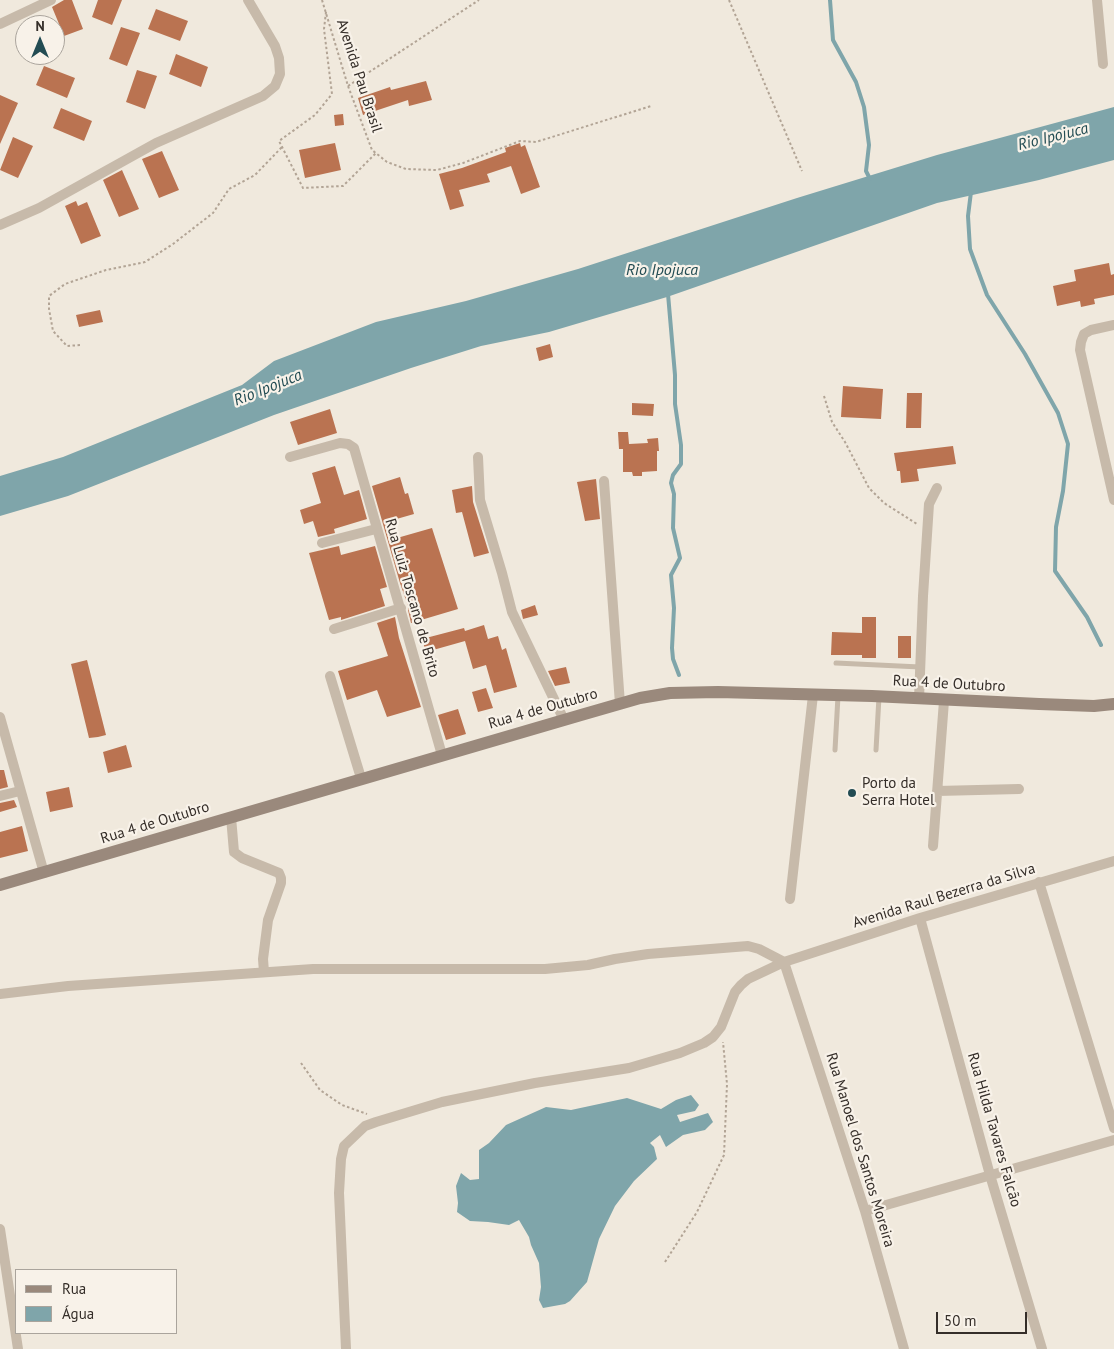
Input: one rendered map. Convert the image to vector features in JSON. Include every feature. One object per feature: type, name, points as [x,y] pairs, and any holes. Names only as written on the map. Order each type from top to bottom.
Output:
[{"type":"main road","name":"Rua 4 de Outubro","points":[[0,885],[361,778],[620,704],[670,693],[718,692],[838,695],[1094,706],[1114,704]]},
{"type":"street","points":[[0,24],[52,0]]},
{"type":"street","points":[[0,225],[62,196],[156,143],[264,96],[275,86],[280,74],[280,58],[276,46],[248,0]]},
{"type":"street","points":[[1097,0],[1103,64]]},
{"type":"street","points":[[1114,326],[1091,330],[1084,334],[1080,350],[1114,500]]},
{"type":"street","name":"Rua Luiz Toscano de Brito","points":[[290,457],[340,443],[348,444],[354,448],[442,755]]},
{"type":"street","points":[[478,457],[480,500],[512,612],[564,720]]},
{"type":"street","points":[[604,481],[620,704]]},
{"type":"street","points":[[919,699],[929,504],[937,488]]},
{"type":"street","points":[[322,543],[376,529]]},
{"type":"street","points":[[334,629],[401,608]]},
{"type":"street","points":[[330,676],[361,778]]},
{"type":"street","points":[[790,899],[813,695]]},
{"type":"street","points":[[933,846],[944,701]]},
{"type":"street","points":[[0,717],[44,873]]},
{"type":"street","points":[[937,791],[1019,789]]},
{"type":"street","points":[[0,796],[20,791]]},
{"type":"street","points":[[231,818],[234,852],[242,858],[279,873],[281,878],[268,920],[263,959],[264,972]]},
{"type":"street","name":"Avenida Raul Bezerra da Silva","points":[[721,1027],[735,992],[741,985],[748,979],[784,962],[920,918],[1114,861]]},
{"type":"street","points":[[1039,882],[1114,1128]]},
{"type":"street","name":"Rua Hilda Tavares Falcão","points":[[920,918],[990,1175],[1042,1349]]},
{"type":"street","points":[[0,994],[68,986],[323,969],[545,969],[588,965],[648,954],[748,946],[759,949],[784,962]]},
{"type":"street","name":"Rua Manoel dos Santos Moreira","points":[[784,962],[865,1211],[904,1349]]},
{"type":"street","points":[[346,1349],[339,1193],[341,1159],[344,1146],[365,1126],[442,1102],[629,1068],[680,1053],[704,1043],[713,1037],[721,1027]]},
{"type":"street","points":[[865,1211],[1114,1140]]},
{"type":"street","points":[[0,1230],[15,1329]]},
{"type":"street","points":[[16,1334],[18,1349]]},
{"type":"lane","points":[[836,664],[920,667]]},
{"type":"lane","points":[[835,750],[838,695]]},
{"type":"lane","points":[[876,750],[879,697]]},
{"type":"path","name":"Avenida Pau Brasil","points":[[322,0],[348,86],[362,128],[372,150],[387,162],[406,169],[437,170],[463,163],[520,141],[536,142],[651,106]]},
{"type":"path","points":[[348,86],[479,0]]},
{"type":"path","points":[[729,0],[802,172]]},
{"type":"path","points":[[326,9],[324,29],[332,94],[315,114],[279,141],[303,188],[343,186],[376,153]]},
{"type":"path","points":[[80,344],[67,346],[53,331],[49,296],[65,284],[106,270],[145,262],[173,244],[213,213],[229,188],[255,175],[282,147]]},
{"type":"path","points":[[824,396],[832,422],[845,442],[869,488],[884,503],[927,531]]},
{"type":"path","points":[[665,1262],[697,1212],[724,1155],[728,1084],[721,1027]]},
{"type":"path","points":[[301,1063],[320,1090],[342,1105],[383,1120]]},
{"type":"water","name":"Rio Ipojuca","points":[[1114,107],[1114,160],[1039,180],[937,203],[667,297],[549,332],[481,346],[411,368],[274,415],[68,496],[0,516],[0,476],[63,457],[242,385],[274,361],[376,322],[466,301],[578,269],[937,155]]},
{"type":"water","points":[[691,1095],[699,1105],[695,1111],[677,1115],[680,1122],[708,1113],[713,1122],[705,1130],[683,1135],[666,1147],[660,1135],[650,1143],[654,1147],[657,1159],[634,1181],[615,1206],[599,1239],[587,1282],[565,1304],[543,1308],[539,1300],[541,1287],[539,1263],[529,1237],[519,1220],[509,1225],[470,1221],[457,1212],[456,1186],[461,1173],[470,1180],[479,1179],[479,1150],[489,1143],[506,1125],[546,1107],[571,1110],[627,1098],[661,1109],[676,1100]]},
{"type":"building","points":[[64,0],[72,0],[83,29],[65,36],[65,15],[55,15],[52,7]]},
{"type":"building","points":[[98,0],[122,0],[112,25],[92,17]]},
{"type":"building","points":[[156,9],[188,21],[180,41],[148,29]]},
{"type":"building","points":[[121,27],[140,33],[127,66],[109,59]]},
{"type":"building","points":[[176,54],[208,67],[201,87],[169,74]]},
{"type":"building","points":[[44,66],[75,78],[67,98],[36,85]]},
{"type":"building","points":[[137,70],[157,76],[145,109],[126,102]]},
{"type":"building","points":[[426,81],[432,100],[409,106],[408,100],[363,115],[358,98],[390,87],[391,90]]},
{"type":"building","points":[[0,95],[18,103],[0,144]]},
{"type":"building","points":[[61,108],[92,121],[84,141],[53,128]]},
{"type":"building","points":[[343,114],[344,125],[335,126],[334,115]]},
{"type":"building","points":[[13,137],[33,146],[18,178],[0,170]]},
{"type":"building","points":[[335,143],[341,170],[305,178],[299,150]]},
{"type":"building","points":[[520,143],[521,147],[525,145],[540,187],[521,194],[511,166],[487,174],[490,182],[459,190],[464,206],[450,210],[439,174],[506,152],[505,148]]},
{"type":"building","points":[[162,151],[179,190],[159,198],[142,159]]},
{"type":"building","points":[[122,170],[139,209],[119,217],[103,180]]},
{"type":"building","points":[[76,201],[78,206],[87,202],[101,236],[81,244],[65,206]]},
{"type":"building","points":[[1109,263],[1111,275],[1114,274],[1114,295],[1094,299],[1095,304],[1081,307],[1080,301],[1057,306],[1053,286],[1076,281],[1074,270]]},
{"type":"building","points":[[100,310],[103,322],[79,327],[76,315]]},
{"type":"building","points":[[550,344],[553,357],[539,361],[536,348]]},
{"type":"building","points":[[843,386],[883,389],[881,419],[841,417]]},
{"type":"building","points":[[907,393],[922,393],[921,428],[906,428]]},
{"type":"building","points":[[632,403],[654,404],[653,416],[632,415]]},
{"type":"building","points":[[330,409],[337,433],[298,445],[290,422]]},
{"type":"building","points":[[618,432],[628,432],[629,444],[648,443],[647,439],[658,438],[657,471],[642,472],[642,476],[633,476],[632,472],[623,472],[623,449],[619,449]]},
{"type":"building","points":[[953,446],[956,464],[917,469],[919,481],[901,483],[900,471],[897,471],[894,453]]},
{"type":"building","points":[[335,466],[344,495],[359,490],[367,519],[334,529],[335,533],[318,537],[313,521],[304,524],[300,510],[321,503],[312,473]]},
{"type":"building","points":[[400,477],[405,494],[408,493],[414,514],[393,520],[397,538],[432,528],[458,609],[411,623],[408,606],[372,486]]},
{"type":"building","points":[[596,479],[600,519],[585,521],[577,482]]},
{"type":"building","points":[[472,486],[473,502],[489,553],[474,557],[462,512],[456,513],[452,490]]},
{"type":"building","points":[[339,546],[341,555],[375,546],[387,587],[380,589],[385,606],[341,620],[341,617],[329,620],[309,553]]},
{"type":"building","points":[[535,605],[538,615],[523,619],[521,610]]},
{"type":"building","points":[[395,617],[399,638],[421,707],[387,717],[377,690],[347,700],[338,671],[388,656],[377,623]]},
{"type":"building","points":[[862,617],[876,617],[876,658],[862,658],[862,655],[831,655],[832,632],[862,633]]},
{"type":"building","points":[[484,625],[488,639],[498,636],[502,650],[506,648],[517,687],[494,693],[486,665],[473,669],[465,641],[426,652],[422,639],[464,628],[465,631]]},
{"type":"building","points":[[898,636],[911,636],[911,658],[898,658]]},
{"type":"building","points":[[87,660],[106,735],[89,738],[71,664]]},
{"type":"building","points":[[566,667],[570,683],[555,686],[548,671]]},
{"type":"building","points":[[486,688],[493,708],[478,712],[472,692]]},
{"type":"building","points":[[458,709],[466,734],[446,740],[438,715]]},
{"type":"building","points":[[126,745],[132,767],[108,773],[103,752]]},
{"type":"building","points":[[0,770],[4,770],[8,787],[0,789]]},
{"type":"building","points":[[69,787],[73,807],[50,812],[46,792]]},
{"type":"building","points":[[14,800],[17,807],[0,812],[0,803]]},
{"type":"building","points":[[22,826],[28,851],[0,858],[0,832]]},
{"type":"waterway","points":[[830,0],[833,40],[856,82],[864,107],[869,145],[866,171],[870,179]]},
{"type":"waterway","points":[[971,192],[968,216],[970,249],[987,295],[1025,354],[1058,413],[1068,444],[1063,491],[1056,527],[1055,571],[1087,617],[1101,645]]},
{"type":"waterway","points":[[668,294],[675,375],[675,404],[681,445],[681,464],[673,475],[671,483],[674,494],[673,528],[680,558],[671,575],[674,608],[672,648],[673,659],[679,675]]},
{"type":"place","name":"Porto da Serra Hotel","points":[[852,793]]}]
